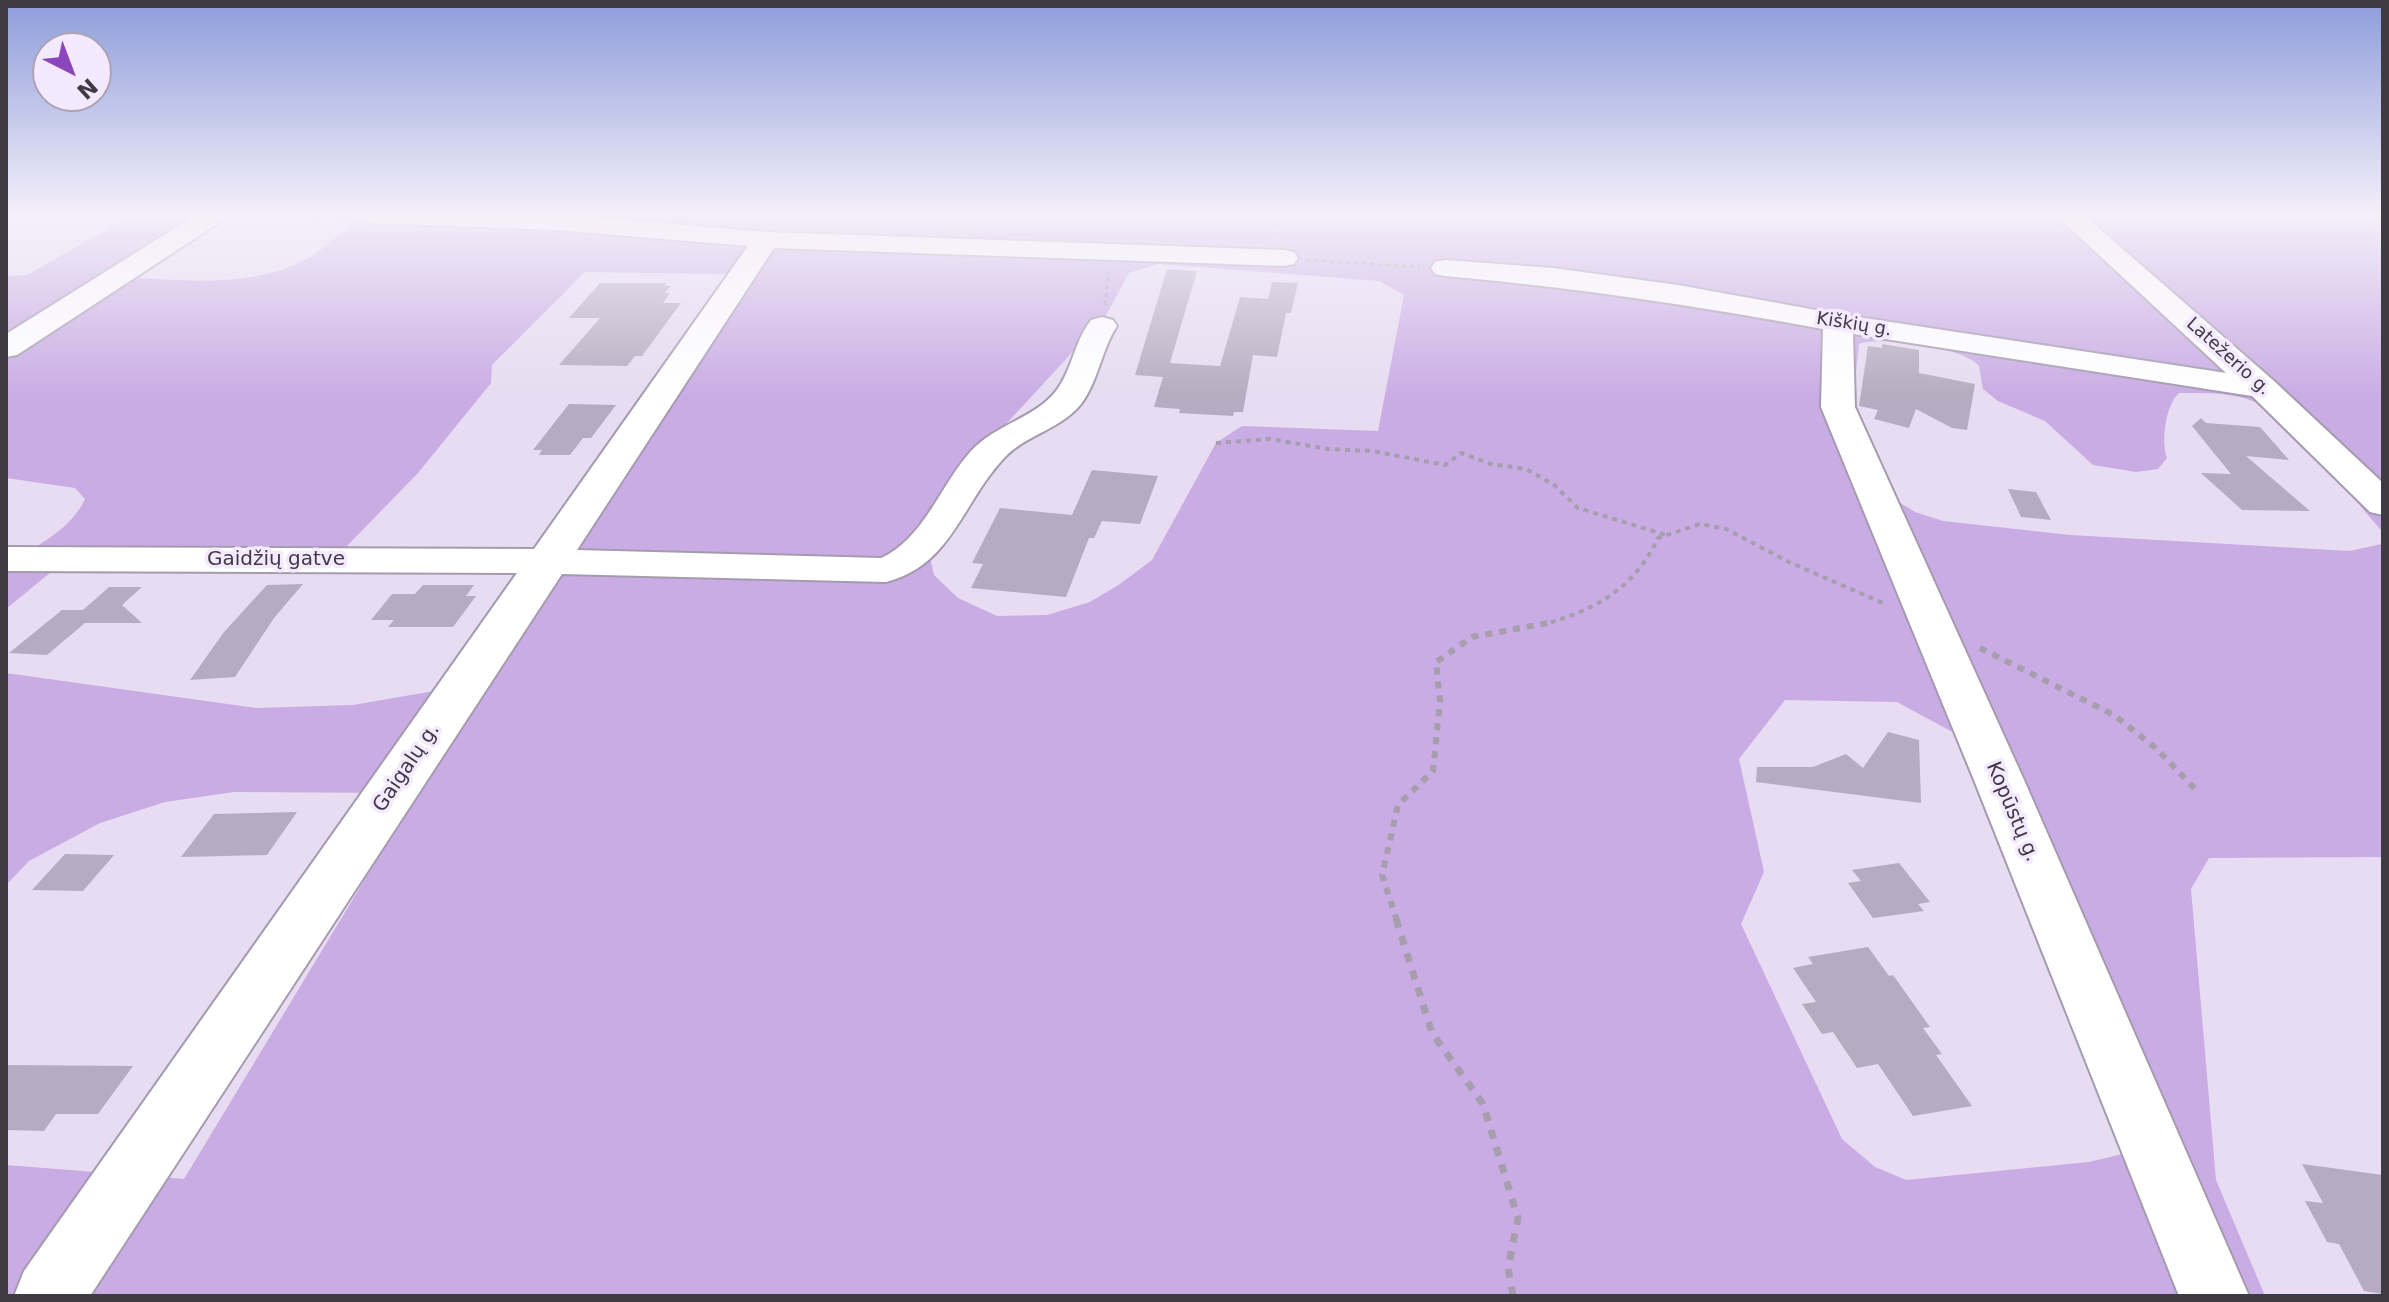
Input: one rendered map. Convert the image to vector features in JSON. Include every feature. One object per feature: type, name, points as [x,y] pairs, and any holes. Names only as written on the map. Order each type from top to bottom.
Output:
[{"type":"street","points":[[6,348],[119,276]]},
{"type":"street","name":"Gaigalų g.","points":[[49,1296],[741,276]]},
{"type":"street","name":"Kiškių g.","points":[[1538,276],[1678,294],[1838,323],[2262,388]]},
{"type":"street","name":"Latežerio g.","points":[[2137,276],[2262,388],[2383,504]]},
{"type":"street","name":"Kopūstų g.","points":[[1838,323],[1838,407],[2214,1296]]},
{"type":"street","name":"Gaidžių gatve","points":[[6,559],[546,561],[886,570],[902,566],[918,554],[972,472],[1001,441],[1051,414],[1067,400],[1077,387],[1093,336],[1102,326]]},
{"type":"path","points":[[1102,326],[1109,276]]},
{"type":"path","points":[[1216,443],[1270,439],[1328,449],[1373,451],[1445,465],[1461,453],[1491,464],[1526,469],[1554,485],[1578,508],[1667,535]]},
{"type":"path","points":[[1513,1296],[1508,1268],[1518,1218],[1483,1104],[1432,1033],[1382,875],[1398,805],[1433,771],[1440,701],[1436,662],[1467,639],[1581,613],[1618,594],[1650,560],[1658,538],[1700,524],[1726,529],[1789,562],[1932,625],[2114,715],[2157,749],[2195,789]]},
{"type":"shaded area","points":[[6,276],[104,276],[204,281],[259,276],[581,276],[492,365],[491,383],[418,473],[345,548],[73,554],[6,609],[6,564],[61,529],[85,499],[75,488],[6,478]]},
{"type":"shaded area","points":[[730,276],[1127,276],[1105,317],[1007,423],[933,511],[927,545],[934,575],[958,598],[997,616],[1047,615],[1090,602],[1152,560],[1216,443],[1242,426],[1378,431],[1404,295],[1379,281],[1311,276],[2383,276],[2383,532],[2304,441],[2286,423],[2253,401],[2226,395],[2179,393],[2170,406],[2166,424],[2164,443],[2167,458],[2158,469],[2136,472],[2093,465],[2045,421],[1998,401],[1983,389],[1979,366],[1970,359],[1957,353],[1903,342],[1859,344],[1852,410],[1897,501],[1915,512],[1943,521],[2070,535],[2350,551],[2381,544],[2383,533],[2383,857],[2209,858],[2191,889],[2216,1180],[2265,1296],[6,1296],[6,1165],[184,1179],[417,793],[234,792],[165,802],[100,823],[29,861],[6,885],[6,673],[256,708],[353,705],[469,685],[748,284]],"holes":[[[1785,700],[1897,702],[1960,736],[2165,1144],[2089,1162],[1906,1180],[1875,1167],[1842,1139],[1741,924],[1764,872],[1739,759]]]},
{"type":"building","points":[[1165,276],[1196,276],[1170,363],[1220,366],[1240,297],[1268,299],[1272,282],[1298,283],[1291,313],[1286,313],[1277,357],[1253,355],[1243,412],[1234,412],[1233,416],[1179,413],[1180,409],[1154,407],[1163,377],[1135,375]]},
{"type":"building","points":[[600,283],[667,283],[664,286],[671,286],[665,293],[670,293],[663,303],[681,303],[642,356],[635,356],[627,366],[559,365],[600,318],[569,318]]},
{"type":"building","points":[[1882,344],[1919,350],[1919,373],[1975,384],[1967,430],[1952,428],[1916,409],[1909,428],[1874,419],[1878,410],[1859,406],[1868,346],[1882,348]]},
{"type":"building","points":[[569,404],[616,405],[591,438],[583,438],[570,455],[539,455],[542,450],[533,450]]},
{"type":"building","points":[[2201,418],[2206,423],[2260,427],[2289,460],[2246,456],[2310,511],[2242,510],[2201,473],[2231,474],[2192,426]]},
{"type":"building","points":[[1092,470],[1158,476],[1140,524],[1102,521],[1094,538],[1089,538],[1066,597],[971,588],[983,564],[972,563],[1000,508],[1072,515]]},
{"type":"building","points":[[2008,489],[2036,492],[2051,520],[2021,517]]},
{"type":"building","points":[[303,584],[274,618],[235,677],[190,680],[224,632],[267,585]]},
{"type":"building","points":[[423,585],[474,585],[466,596],[476,596],[453,627],[388,627],[394,620],[371,620],[392,594],[415,594]]},
{"type":"building","points":[[109,587],[142,587],[122,605],[142,623],[85,623],[47,655],[9,653],[62,610],[83,610]]},
{"type":"building","points":[[1888,732],[1919,740],[1921,803],[1756,782],[1757,767],[1813,767],[1846,754],[1863,768]]},
{"type":"building","points":[[297,812],[267,855],[181,857],[214,814]]},
{"type":"building","points":[[65,854],[114,855],[83,891],[32,890]]},
{"type":"building","points":[[1899,863],[1930,902],[1918,904],[1924,911],[1873,918],[1848,883],[1861,881],[1852,870]]},
{"type":"building","points":[[1868,947],[1889,976],[1893,975],[1930,1027],[1923,1028],[1942,1054],[1936,1055],[1972,1106],[1913,1116],[1878,1064],[1857,1068],[1833,1032],[1822,1034],[1802,1004],[1816,1002],[1793,968],[1813,964],[1808,957]]},
{"type":"building","points":[[6,1065],[133,1066],[98,1114],[56,1114],[44,1131],[6,1130]]},
{"type":"building","points":[[2302,1164],[2383,1175],[2383,1294],[2364,1291],[2339,1244],[2327,1242],[2305,1201],[2323,1203]]}]
